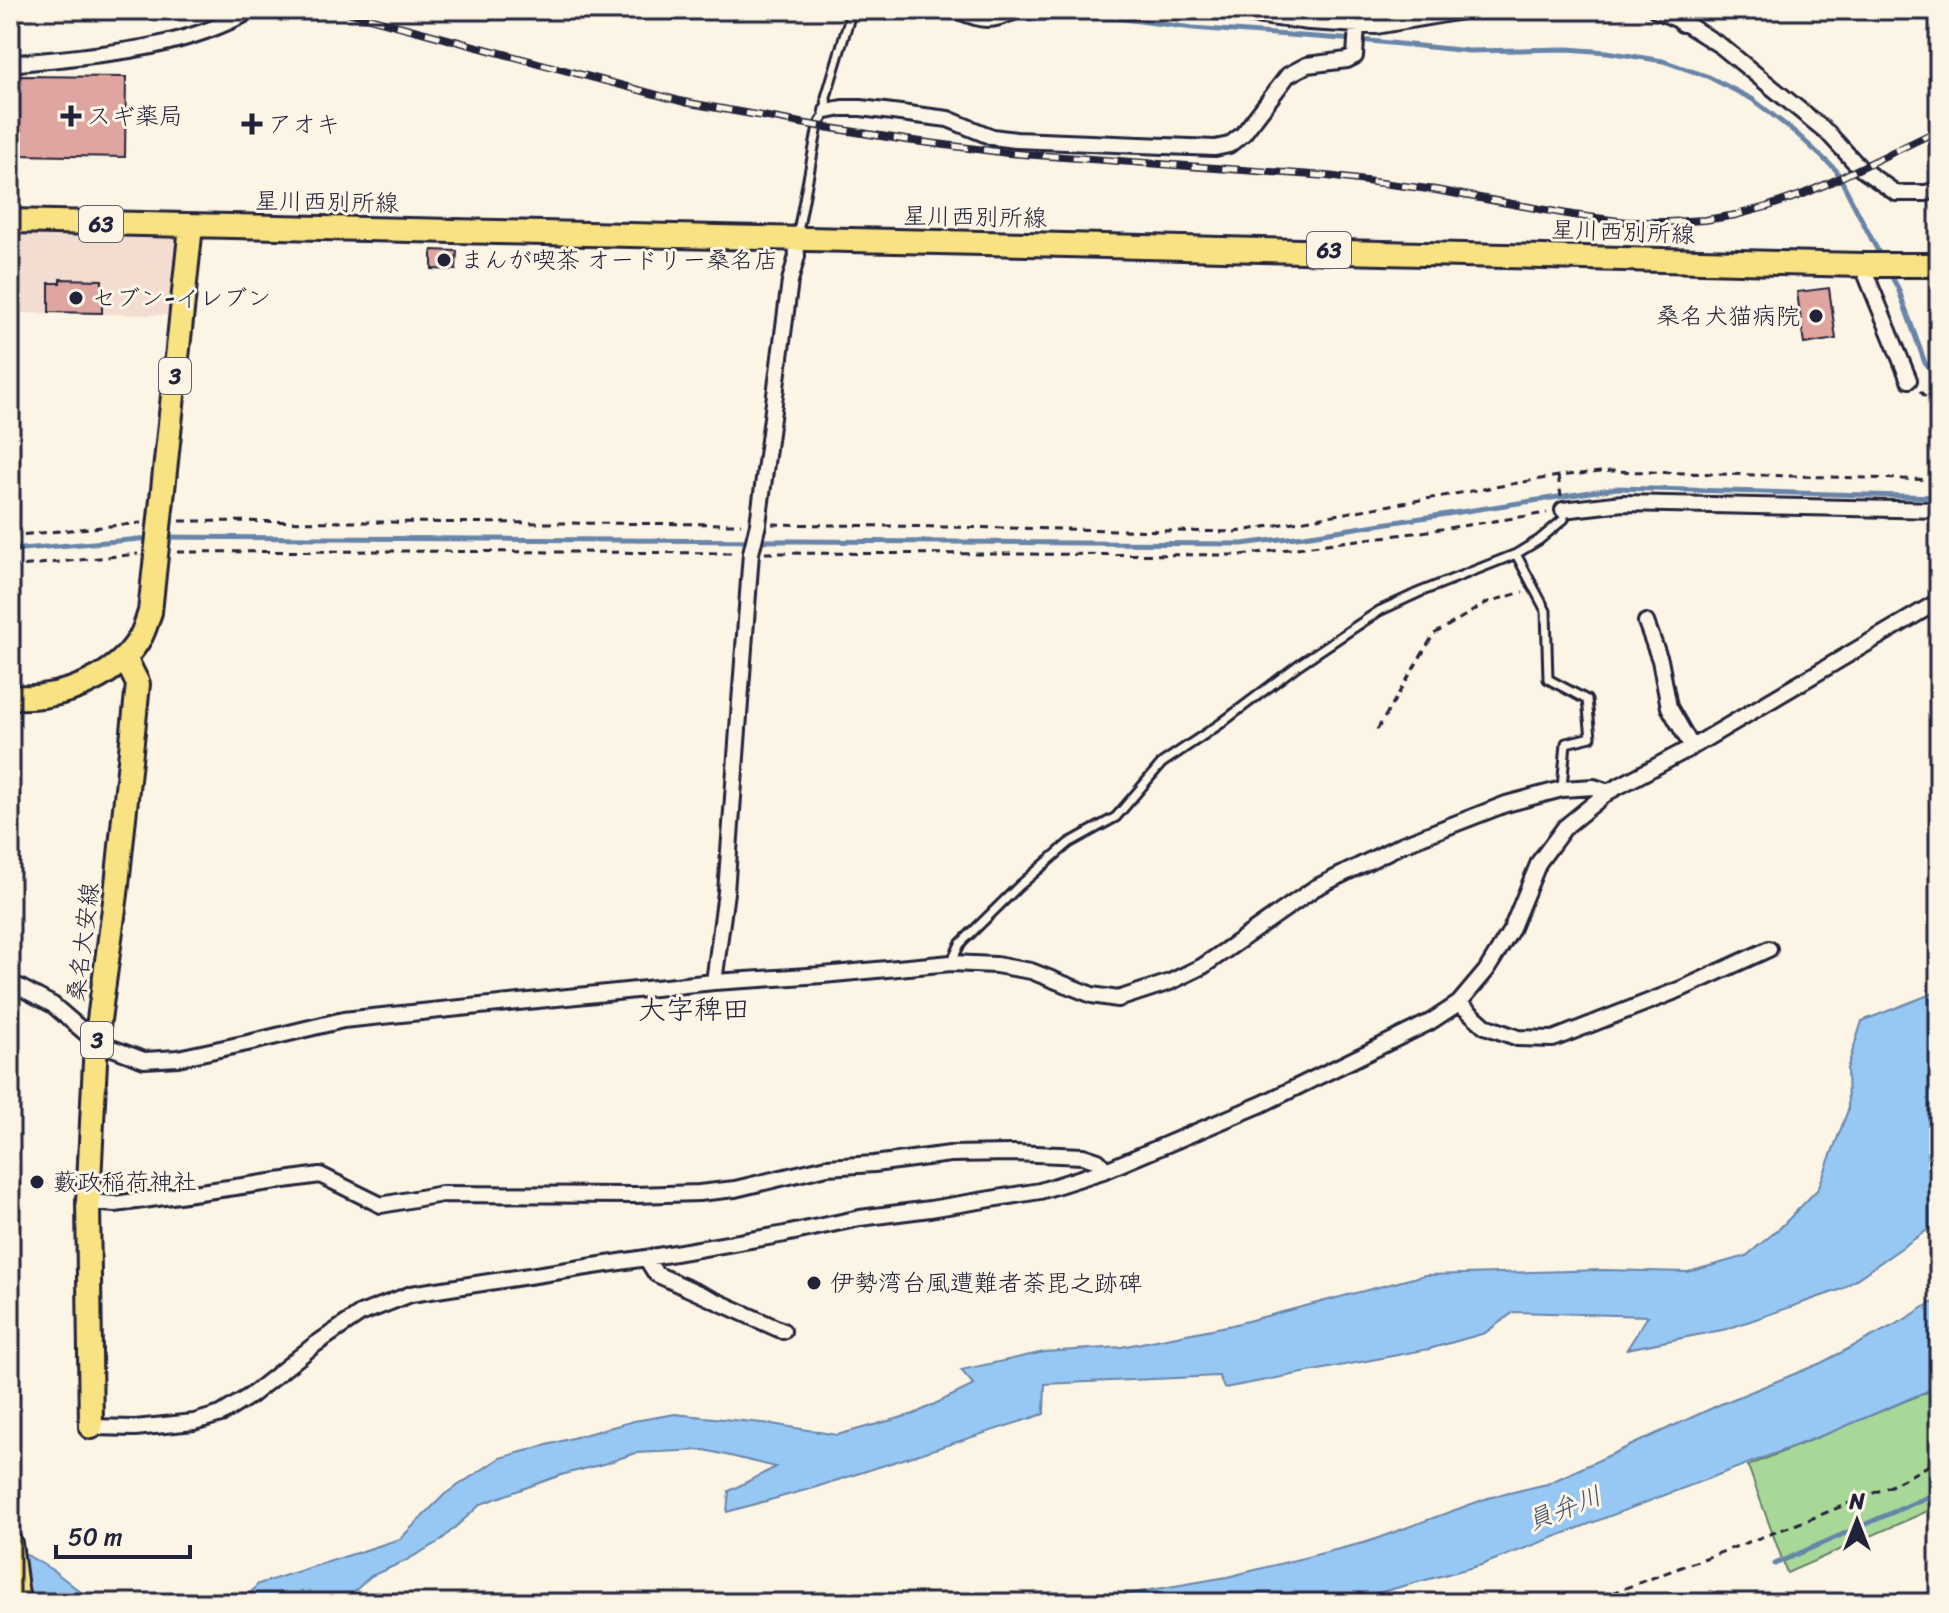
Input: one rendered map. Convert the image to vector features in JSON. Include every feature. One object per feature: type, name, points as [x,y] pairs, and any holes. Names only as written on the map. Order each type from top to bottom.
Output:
[{"type":"main road","name":"星川西別所線","points":[[10,221],[1939,265]]},
{"type":"main road","name":"3","points":[[10,697],[40,697],[78,687],[125,658],[141,636],[150,612],[191,226]]},
{"type":"main road","name":"桑名大安線","points":[[91,1427],[88,1202],[96,1042],[116,894],[138,684],[125,658]]},
{"type":"main road","points":[[10,1543],[18,1603]]},
{"type":"street","points":[[10,64],[127,51],[187,38],[252,10]]},
{"type":"street","points":[[957,10],[977,19],[999,18],[1018,10]]},
{"type":"street","points":[[1215,10],[1309,22],[1376,26],[1468,10]]},
{"type":"street","points":[[1656,10],[1684,16],[1828,133],[1860,168],[1896,193],[1926,193],[1939,189]]},
{"type":"street","points":[[827,111],[861,108],[948,119],[992,137],[1016,140],[1215,148],[1229,145],[1243,134],[1288,75],[1307,65],[1347,60],[1355,56],[1357,25]]},
{"type":"street","points":[[714,982],[726,892],[752,551],[790,281],[797,256],[796,240]]},
{"type":"street","points":[[1862,265],[1909,380]]},
{"type":"street","points":[[1563,510],[1623,503],[1939,510]]},
{"type":"street","points":[[91,1427],[135,1428],[194,1422],[221,1414],[360,1314],[411,1294],[646,1258],[860,1218],[1040,1191],[1106,1170],[1262,1104],[1430,1022],[1459,1003],[1486,971],[1511,930],[1539,862],[1565,827],[1608,792],[1692,747],[1939,601]]},
{"type":"street","points":[[1646,622],[1660,660],[1669,707],[1692,747]]},
{"type":"street","points":[[10,982],[53,1005],[96,1042],[144,1060],[178,1058],[343,1020],[714,982],[951,963],[996,965],[1031,971],[1092,995],[1118,999],[1170,982],[1203,966],[1315,888],[1403,844],[1506,804],[1562,789],[1594,787],[1608,792]]},
{"type":"street","points":[[1459,1003],[1485,1026],[1518,1038],[1553,1039],[1681,989],[1769,949]]},
{"type":"street","points":[[88,1202],[115,1204],[320,1175],[381,1205],[442,1194],[699,1193],[735,1189],[827,1167],[950,1154],[1083,1156],[1098,1161],[1106,1170]]},
{"type":"street","points":[[646,1258],[656,1274],[783,1331]]},
{"type":"lane","points":[[796,240],[818,126],[827,111],[826,97],[852,10]]},
{"type":"lane","points":[[951,963],[960,944],[1019,886],[1069,843],[1116,817],[1162,763],[1379,611],[1516,554],[1564,519],[1563,510]]},
{"type":"lane","points":[[1516,554],[1546,611],[1548,679],[1587,700],[1591,737],[1566,743],[1562,789]]},
{"type":"path","points":[[1909,380],[1939,412]]},
{"type":"path","points":[[10,536],[158,537],[757,528],[1236,532],[1558,476],[1611,471],[1939,480]]},
{"type":"path","points":[[1558,476],[1559,485]]},
{"type":"path","points":[[10,567],[158,537],[407,551],[1241,555],[1563,510]]},
{"type":"path","points":[[1377,730],[1434,634],[1488,602],[1535,589]]},
{"type":"path","points":[[1585,1603],[1813,1518],[1891,1486],[1939,1460]]},
{"type":"shaded area","points":[[10,235],[173,239],[177,252],[168,315],[10,313]]},
{"type":"green space","points":[[1939,1387],[1939,1506],[1787,1573],[1748,1466]]},
{"type":"water","points":[[1939,991],[1939,1222],[1842,1289],[1727,1329],[1627,1349],[1648,1316],[1514,1312],[1485,1333],[1429,1349],[1224,1388],[1219,1376],[1045,1384],[1044,1414],[813,1488],[727,1512],[729,1491],[776,1467],[705,1450],[635,1453],[481,1504],[440,1541],[371,1576],[342,1603],[242,1603],[258,1584],[400,1539],[445,1494],[500,1458],[634,1421],[675,1414],[772,1424],[837,1435],[914,1414],[974,1385],[961,1370],[1044,1352],[1121,1347],[1232,1325],[1425,1275],[1603,1270],[1688,1272],[1746,1256],[1780,1228],[1818,1189],[1848,1110],[1847,1069],[1862,1021]]},
{"type":"water","name":"員弁川","points":[[1939,1301],[1939,1386],[1839,1429],[1481,1565],[1341,1603],[1075,1603],[1227,1577],[1367,1542],[1488,1498],[1547,1484],[1721,1404],[1821,1363]]},
{"type":"water","points":[[22,1552],[54,1571],[95,1603],[22,1603]]},
{"type":"building","name":"スギ薬局","points":[[17,76],[126,77],[125,157],[16,155]]},
{"type":"building","name":"まんが喫茶 オードリー桑名店","points":[[432,250],[457,251],[456,270],[432,269]]},
{"type":"building","name":"セブン-イレブン","points":[[60,279],[102,280],[102,313],[49,312],[49,283],[60,283]]},
{"type":"building","name":"桑名犬猫病院","points":[[1829,288],[1836,339],[1804,344],[1797,292]]},
{"type":"waterway","points":[[1016,15],[1029,20],[1101,16],[1193,28],[1469,51],[1568,49],[1663,61],[1709,77],[1752,99],[1796,133],[1836,170],[1882,259]]},
{"type":"waterway","points":[[10,102],[18,69]]},
{"type":"waterway","points":[[1889,272],[1898,288],[1925,363],[1939,381]]},
{"type":"waterway","points":[[162,537],[1242,544],[1617,488],[1939,497]]},
{"type":"waterway","points":[[10,550],[153,538]]},
{"type":"waterway","points":[[1775,1564],[1939,1492]]},
{"type":"railway","points":[[339,10],[684,102],[818,126],[1008,153],[1327,176],[1436,190],[1627,222],[1705,220],[1766,207],[1829,183],[1939,130]]},
{"type":"place","name":"スギ薬局","points":[[71,116]]},
{"type":"place","name":"アオキ","points":[[252,124]]},
{"type":"place","name":"まんが喫茶 オードリー桑名店","points":[[444,260]]},
{"type":"place","name":"セブン-イレブン","points":[[76,298]]},
{"type":"place","name":"桑名犬猫病院","points":[[1816,316]]},
{"type":"place","name":"藪政稲荷神社","points":[[37,1182]]},
{"type":"place","name":"伊勢湾台風遭難者荼毘之跡碑","points":[[814,1283]]},
{"type":"district","name":"大字稗田","points":[[694,1009]]}]
